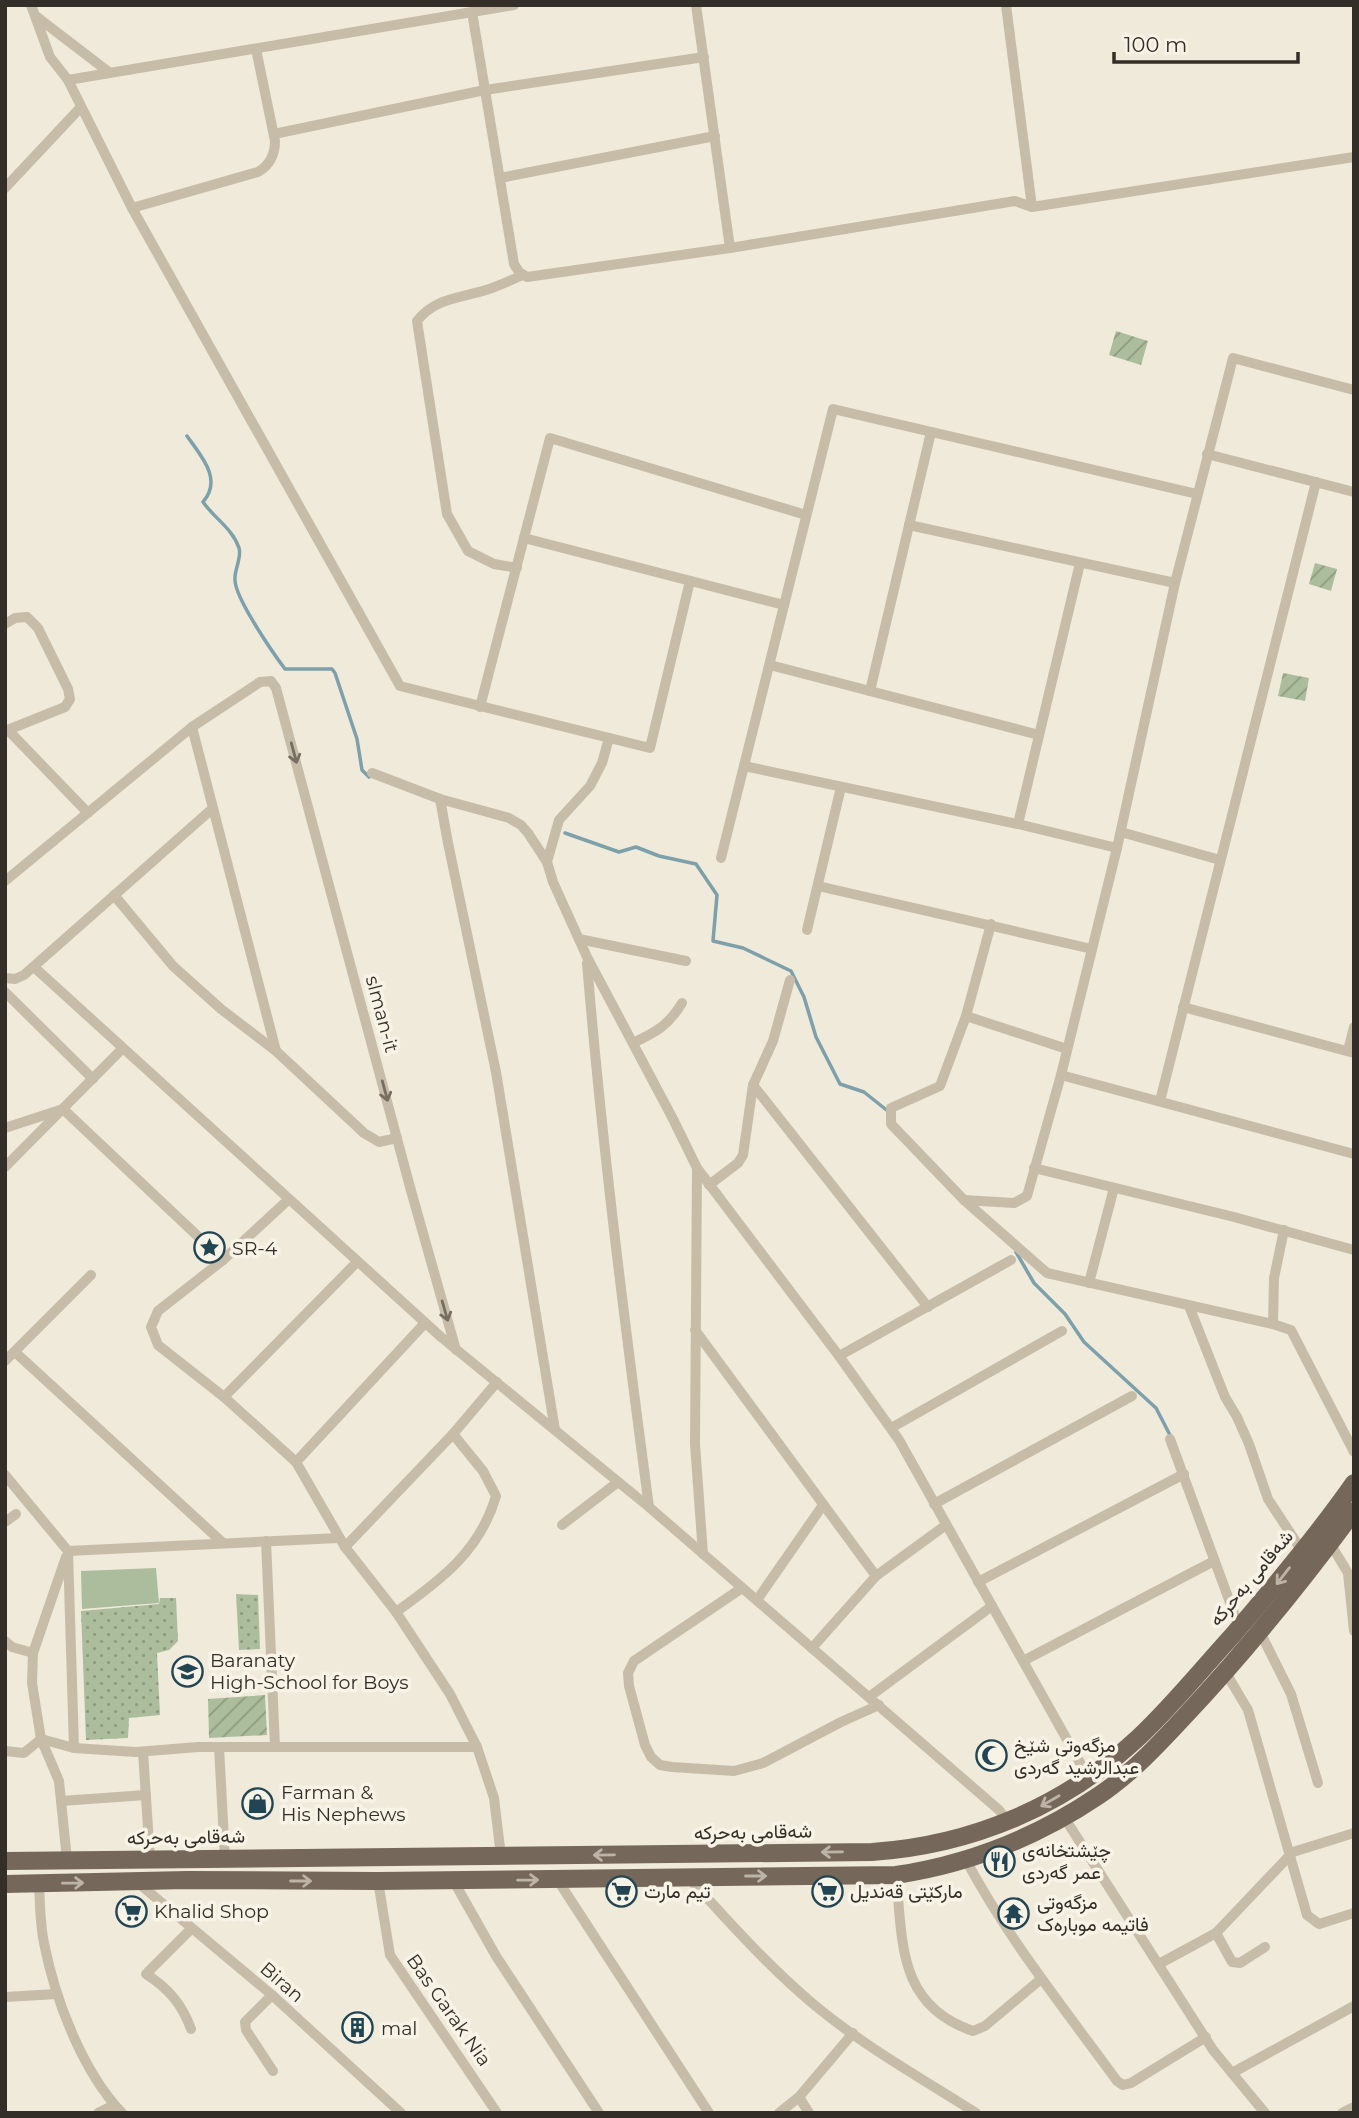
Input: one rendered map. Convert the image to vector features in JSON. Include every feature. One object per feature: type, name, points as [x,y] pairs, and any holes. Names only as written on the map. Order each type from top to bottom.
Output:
[{"type":"main road","name":"شەقامی بەحرکە","points":[[5,1884],[187,1880],[453,1881],[896,1875],[966,1860],[1029,1836],[1064,1817],[1100,1795],[1131,1770],[1239,1627],[1266,1597],[1354,1483]]},
{"type":"main road","name":"شەقامی بەحرکە","points":[[5,1861],[895,1850],[966,1836],[1008,1822],[1052,1801],[1226,1673],[1354,1511]]},
{"type":"main road","points":[[1334,1538],[1354,1522]]},
{"type":"main road","points":[[1120,1753],[1129,1751],[1135,1754],[1136,1760],[1131,1770]]},
{"type":"main road","points":[[185,1857],[193,1863],[187,1880]]},
{"type":"street","points":[[31,5],[50,57],[68,80],[132,208],[400,686],[650,748],[690,581]]},
{"type":"street","points":[[68,80],[514,5]]},
{"type":"street","points":[[696,5],[730,248]]},
{"type":"street","points":[[1006,5],[1032,207]]},
{"type":"street","points":[[472,12],[514,264],[523,275]]},
{"type":"street","points":[[36,17],[110,73]]},
{"type":"street","points":[[132,208],[258,172],[268,164],[274,153],[274,134],[256,49]]},
{"type":"street","points":[[274,134],[485,90],[704,57]]},
{"type":"street","points":[[5,188],[81,107]]},
{"type":"street","points":[[500,178],[715,136]]},
{"type":"street","points":[[517,568],[494,564],[468,551],[447,514],[417,321],[437,303],[488,290],[523,275],[532,277],[730,248],[1015,201],[1032,207],[1354,158]]},
{"type":"street","points":[[964,1200],[1014,1203],[1027,1196],[1061,1075],[1121,832],[1175,583],[1233,358],[1354,390]]},
{"type":"street","points":[[721,858],[832,410],[1197,494]]},
{"type":"street","points":[[870,691],[931,432]]},
{"type":"street","points":[[480,707],[550,439],[807,515]]},
{"type":"street","points":[[1207,454],[1354,492]]},
{"type":"street","points":[[1160,1101],[1316,482]]},
{"type":"street","points":[[909,525],[1175,583]]},
{"type":"street","points":[[524,538],[784,605]]},
{"type":"street","points":[[1018,824],[1080,564]]},
{"type":"street","points":[[5,624],[15,618],[27,617],[38,628],[68,689],[70,699],[65,707],[7,731],[88,813]]},
{"type":"street","points":[[769,665],[1039,735]]},
{"type":"street","name":"slman-it","points":[[192,727],[260,682],[271,681],[276,688],[456,1350]]},
{"type":"street","points":[[5,881],[192,727],[276,1051]]},
{"type":"street","points":[[547,862],[559,820],[590,786],[602,763],[609,738]]},
{"type":"street","points":[[744,766],[1018,824],[1117,848]]},
{"type":"street","points":[[372,773],[440,799],[509,818],[521,825],[547,862],[553,882],[587,957],[697,1168],[891,1428],[1088,1777]]},
{"type":"street","points":[[807,930],[841,787]]},
{"type":"street","points":[[440,799],[496,1072],[555,1430]]},
{"type":"street","points":[[5,978],[20,978],[34,967],[212,809]]},
{"type":"street","points":[[1121,832],[1220,860]]},
{"type":"street","points":[[818,886],[1092,949]]},
{"type":"street","points":[[114,895],[173,966],[221,1009],[276,1051],[372,1139],[379,1142],[397,1138]]},
{"type":"street","points":[[991,924],[966,1016],[940,1086],[891,1108],[891,1124],[964,1200],[1047,1273],[1291,1330],[1354,1452]]},
{"type":"street","points":[[579,939],[686,961]]},
{"type":"street","points":[[587,957],[595,1058],[624,1317],[649,1507]]},
{"type":"street","points":[[34,967],[425,1323],[704,1554],[999,1810],[1008,1822]]},
{"type":"street","points":[[709,1185],[738,1163],[743,1155],[753,1085],[773,1041],[789,980]]},
{"type":"street","points":[[5,992],[93,1079]]},
{"type":"street","points":[[633,1043],[671,1021],[682,1003]]},
{"type":"street","points":[[1183,1007],[1351,1052],[1354,1027]]},
{"type":"street","points":[[966,1016],[1067,1049]]},
{"type":"street","points":[[5,1167],[122,1049]]},
{"type":"street","points":[[1061,1075],[1354,1154]]},
{"type":"street","points":[[753,1085],[928,1307]]},
{"type":"street","points":[[5,1128],[63,1110]]},
{"type":"street","points":[[63,1110],[223,1260]]},
{"type":"street","points":[[697,1168],[695,1444],[704,1554]]},
{"type":"street","points":[[1034,1168],[1354,1250]]},
{"type":"street","points":[[1089,1283],[1114,1188]]},
{"type":"street","points":[[288,1200],[223,1260],[158,1311],[151,1327],[158,1345],[224,1397],[296,1462],[342,1542],[396,1612],[450,1694],[477,1747],[494,1798],[500,1856]]},
{"type":"street","points":[[1273,1324],[1274,1278],[1284,1230]]},
{"type":"street","points":[[839,1356],[1011,1261]]},
{"type":"street","points":[[224,1397],[357,1262]]},
{"type":"street","points":[[5,1362],[91,1275]]},
{"type":"street","points":[[1189,1306],[1225,1397],[1249,1444],[1268,1499],[1302,1551]]},
{"type":"street","points":[[296,1462],[425,1323]]},
{"type":"street","points":[[695,1330],[876,1576]]},
{"type":"street","points":[[891,1428],[1062,1331]]},
{"type":"street","points":[[15,1352],[223,1543]]},
{"type":"street","points":[[68,1550],[266,1541],[342,1542],[453,1434],[497,1382]]},
{"type":"street","points":[[934,1504],[1132,1396]]},
{"type":"street","points":[[396,1612],[439,1582],[470,1548],[489,1519],[496,1496],[483,1471],[453,1434]]},
{"type":"street","points":[[1170,1439],[1239,1627]]},
{"type":"street","points":[[978,1582],[1184,1474]]},
{"type":"street","points":[[5,1475],[68,1550],[74,1748]]},
{"type":"street","points":[[562,1525],[618,1482]]},
{"type":"street","points":[[757,1600],[823,1505]]},
{"type":"street","points":[[5,1522],[16,1514]]},
{"type":"street","points":[[812,1648],[876,1576],[946,1525]]},
{"type":"street","points":[[1334,1538],[1348,1573],[1354,1631]]},
{"type":"street","points":[[266,1541],[275,1747]]},
{"type":"street","points":[[67,1860],[59,1780],[41,1739],[32,1683],[33,1653],[68,1550]]},
{"type":"street","points":[[1023,1661],[1214,1561]]},
{"type":"street","points":[[742,1588],[634,1661],[628,1673],[645,1745],[651,1757],[660,1765],[734,1771],[763,1763],[879,1705]]},
{"type":"street","points":[[869,1697],[992,1606]]},
{"type":"street","points":[[1260,1632],[1291,1695],[1318,1783]]},
{"type":"street","points":[[8,1645],[33,1653]]},
{"type":"street","points":[[1226,1673],[1248,1710],[1288,1858],[1307,1915],[1319,1924],[1354,1913]]},
{"type":"street","points":[[41,1739],[74,1748],[143,1752],[219,1747],[477,1747]]},
{"type":"street","points":[[5,1751],[24,1753],[41,1739]]},
{"type":"street","points":[[219,1747],[225,1858]]},
{"type":"street","points":[[143,1752],[150,1859]]},
{"type":"street","points":[[61,1801],[146,1796]]},
{"type":"street","points":[[1064,1817],[1206,2037],[1265,2113]]},
{"type":"street","points":[[1159,1964],[1216,1933],[1293,1852],[1354,1833]]},
{"type":"street","points":[[966,1860],[990,1906],[1117,2081],[1124,2085],[1131,2083],[1206,2037]]},
{"type":"street","points":[[896,1875],[905,1961],[918,1992],[935,2010],[973,2031],[985,2026],[1041,1979]]},
{"type":"street","points":[[688,1877],[810,2002],[976,2113]]},
{"type":"street","points":[[557,1879],[709,2113]]},
{"type":"street","name":"Bas Garak Nia","points":[[378,1881],[390,1955],[497,2113]]},
{"type":"street","points":[[453,1881],[496,1956],[599,2113]]},
{"type":"street","name":"Biran","points":[[137,1882],[272,1996],[401,2113]]},
{"type":"street","points":[[39,1884],[44,1942],[57,1994],[78,2045],[94,2075],[118,2109],[98,2113]]},
{"type":"street","points":[[191,1929],[146,1974],[164,1985],[184,2010],[191,2029]]},
{"type":"street","points":[[1216,1933],[1232,1962],[1240,1963],[1265,1948]]},
{"type":"street","points":[[5,1997],[57,1994]]},
{"type":"street","points":[[272,1996],[246,2022],[246,2030],[273,2071]]},
{"type":"street","points":[[1232,2073],[1354,2006]]},
{"type":"street","points":[[779,2113],[799,2097],[853,2033]]},
{"type":"street","points":[[799,2097],[809,2113]]},
{"type":"green space","points":[[1116,331],[1148,341],[1141,365],[1109,355]]},
{"type":"green space","points":[[1315,563],[1337,569],[1331,591],[1309,584]]},
{"type":"green space","points":[[1283,673],[1309,678],[1305,701],[1278,696]]},
{"type":"green space","points":[[156,1568],[159,1603],[82,1609],[81,1571]]},
{"type":"green space","points":[[236,1594],[258,1595],[260,1649],[239,1650]]},
{"type":"green space","points":[[160,1598],[176,1598],[178,1641],[169,1650],[157,1653],[160,1715],[129,1718],[128,1738],[86,1740],[81,1611],[159,1604]]},
{"type":"green space","points":[[265,1695],[267,1735],[209,1738],[208,1699]]},
{"type":"waterway","points":[[187,436],[208,468],[210,476],[209,493],[203,502],[232,535],[239,548],[235,580],[241,599],[285,669],[332,669],[335,673],[357,739],[362,770],[369,777]]},
{"type":"waterway","points":[[565,833],[619,852],[636,847],[659,856],[696,864],[717,895],[713,941],[743,948],[791,971],[804,997],[816,1037],[840,1084],[864,1092],[889,1112]]},
{"type":"waterway","points":[[1016,1252],[1034,1283],[1065,1314],[1084,1342],[1156,1408],[1171,1437]]},
{"type":"place","name":"SR-4","points":[[209,1248]]},
{"type":"place","name":"Baranaty High-School for Boys","points":[[187,1671]]},
{"type":"place","name":"مزگەوتی شێخ عبدالرشید گەردی","points":[[991,1756]]},
{"type":"place","name":"Farman & His Nephews","points":[[258,1803]]},
{"type":"place","name":"چێشتخانەی عمر گەردی","points":[[999,1861]]},
{"type":"place","name":"تيم مارت","points":[[621,1891]]},
{"type":"place","name":"مارکێتی قەندیل","points":[[827,1891]]},
{"type":"place","name":"Khalid Shop","points":[[131,1911]]},
{"type":"place","name":"مزگەوتی فاتیمە موبارەک","points":[[1014,1913]]},
{"type":"place","name":"mal","points":[[358,2028]]}]
